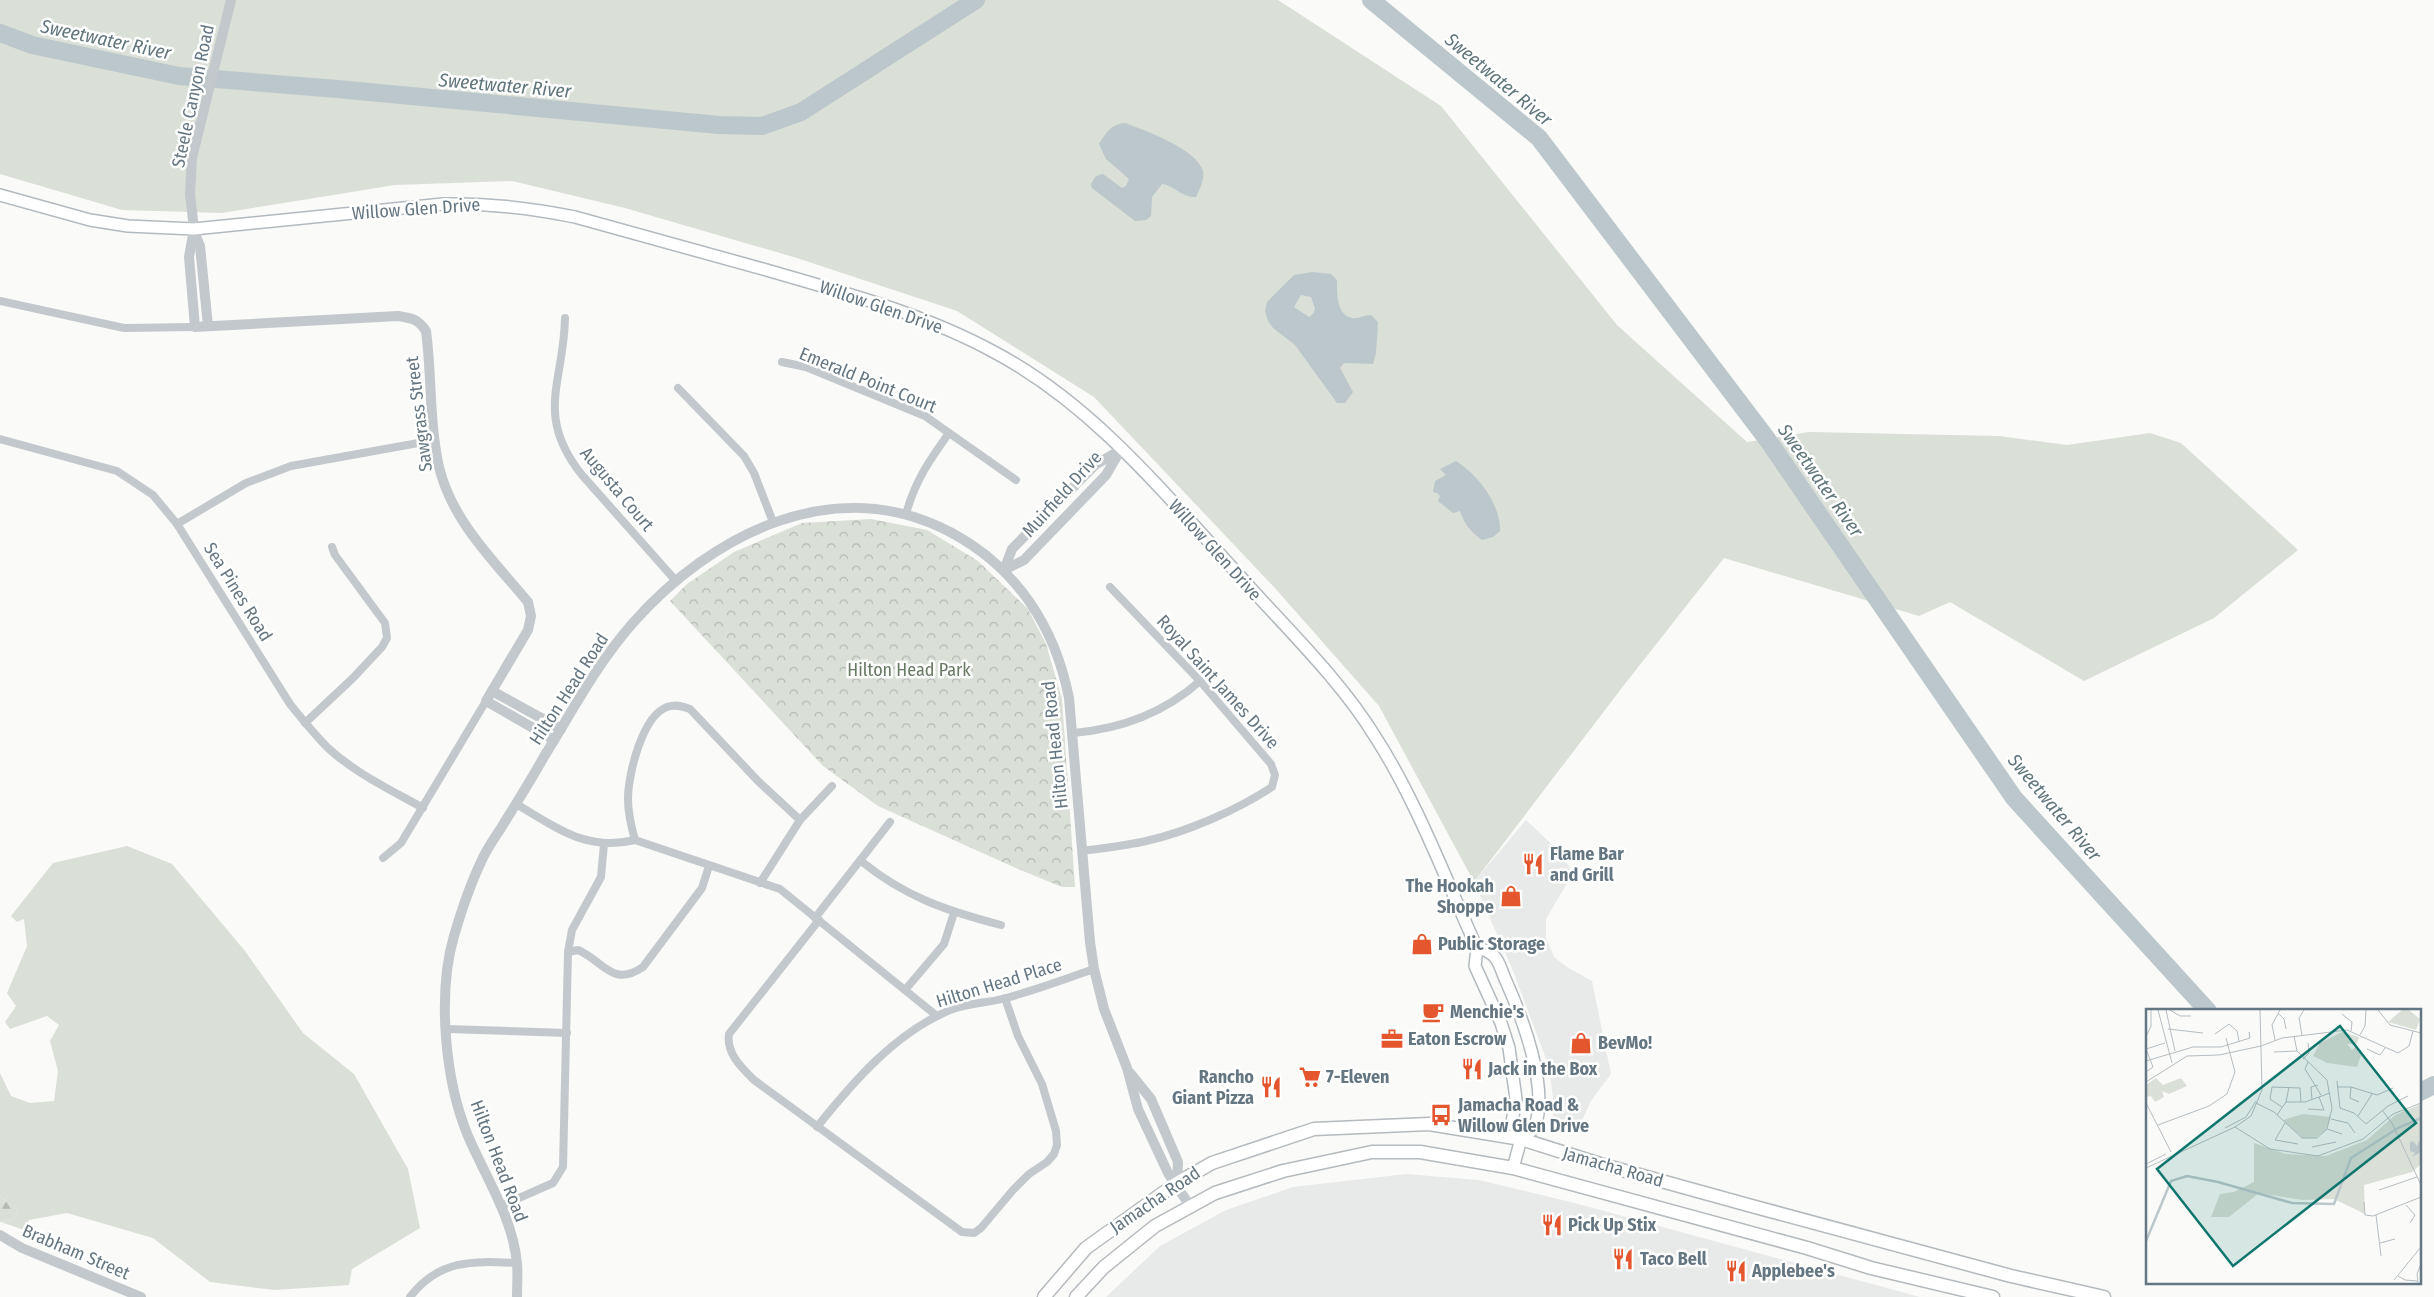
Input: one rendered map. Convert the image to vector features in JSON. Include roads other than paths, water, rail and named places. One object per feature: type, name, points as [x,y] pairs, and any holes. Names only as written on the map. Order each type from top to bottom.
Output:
[{"type":"main road","name":"Willow Glen Drive","points":[[0,195],[90,220],[128,226],[194,229],[443,204],[509,206],[574,217],[847,293],[936,325],[996,352],[1046,384],[1096,424],[1122,449],[1312,656],[1365,721],[1396,771],[1477,948],[1475,966],[1501,1023],[1509,1048],[1516,1099],[1512,1122],[1521,1139]]},
{"type":"main road","points":[[1477,948],[1495,957],[1522,1016],[1530,1043],[1536,1079],[1538,1112],[1533,1129],[1521,1139],[1513,1168]]},
{"type":"main road","name":"Jamacha Road","points":[[1044,1297],[1086,1248],[1177,1183],[1212,1163],[1314,1129],[1429,1124],[1521,1139],[1600,1164],[1757,1208],[2011,1276],[2104,1297]]},
{"type":"main road","name":"Jamacha Road","points":[[1076,1297],[1091,1279],[1118,1255],[1156,1226],[1215,1193],[1283,1171],[1372,1152],[1420,1152],[1513,1168],[1807,1248],[1871,1268],[1994,1297]]},
{"type":"street","name":"Steele Canyon Road","points":[[194,229],[190,194],[192,158],[231,0]]},
{"type":"street","points":[[194,229],[200,246],[208,326]]},
{"type":"street","points":[[194,229],[189,257],[195,327]]},
{"type":"street","name":"Sawgrass Street","points":[[0,301],[124,328],[195,327],[398,316],[415,318],[426,331],[435,440],[444,482],[458,512],[472,535],[528,602],[531,616],[528,630],[423,808],[401,843],[383,858]]},
{"type":"street","name":"Augusta Court","points":[[566,318],[554,399],[555,417],[561,440],[576,467],[676,581]]},
{"type":"street","name":"Emerald Point Court","points":[[782,362],[806,367],[920,414],[1016,480]]},
{"type":"street","points":[[678,388],[744,456],[754,473],[773,522]]},
{"type":"street","points":[[906,514],[913,489],[921,473],[950,433]]},
{"type":"street","name":"Sea Pines Road","points":[[0,439],[117,471],[152,495],[177,524],[290,704],[305,723],[329,748],[366,776],[423,808]]},
{"type":"street","points":[[177,524],[246,483],[291,466],[435,440]]},
{"type":"street","name":"Muirfield Drive","points":[[1004,570],[1012,549],[1095,464],[1122,449]]},
{"type":"street","name":"Muirfield Drive","points":[[1004,570],[1024,560],[1106,475],[1122,449]]},
{"type":"street","name":"Hilton Head Road","points":[[517,1297],[517,1263],[501,1206],[467,1133],[455,1092],[447,1029],[448,967],[454,937],[481,860],[596,670],[632,623],[676,581],[729,544],[773,522],[803,513],[833,509],[871,509],[906,514],[926,521],[957,536],[1004,570],[1033,605],[1053,642],[1065,680],[1073,733],[1094,970],[1104,1009],[1127,1068],[1138,1108],[1168,1173],[1177,1183],[1190,1206]]},
{"type":"street","points":[[305,723],[353,678],[387,638],[385,623],[334,555],[332,547]]},
{"type":"street","name":"Royal Saint James Drive","points":[[1082,851],[1147,841],[1245,805],[1272,787],[1275,775],[1271,764],[1200,681],[1110,587]]},
{"type":"street","points":[[1073,733],[1112,727],[1143,718],[1183,696],[1200,681]]},
{"type":"street","points":[[492,691],[561,729]]},
{"type":"street","points":[[486,701],[554,740]]},
{"type":"street","points":[[635,840],[628,816],[628,797],[629,779],[638,748],[657,713],[666,707],[677,705],[690,708],[758,782],[800,820]]},
{"type":"street","points":[[760,883],[800,820],[832,786]]},
{"type":"street","points":[[516,804],[580,840],[604,844],[635,840],[780,889],[937,1016]]},
{"type":"street","points":[[890,822],[729,1034],[728,1044],[738,1064],[754,1080],[816,1127],[962,1232],[974,1233],[981,1228],[1029,1174],[1047,1162],[1054,1154],[1057,1145],[1056,1131],[1042,1084],[1018,1036],[1005,998]]},
{"type":"street","points":[[501,1206],[553,1183],[563,1167],[568,952],[572,930],[601,877],[604,844]]},
{"type":"street","points":[[861,861],[879,876],[915,898],[954,913],[1001,925]]},
{"type":"street","points":[[568,952],[578,950],[608,971],[617,974],[632,974],[643,967],[702,888],[709,866]]},
{"type":"street","points":[[905,990],[944,944],[954,913]]},
{"type":"street","name":"Hilton Head Place","points":[[816,1127],[848,1089],[892,1048],[903,1038],[937,1016],[953,1009],[1005,998],[1094,970]]},
{"type":"street","points":[[447,1029],[567,1033]]},
{"type":"street","name":"Hilton Head Road","points":[[1127,1068],[1151,1099],[1159,1117],[1178,1162],[1177,1183]]},
{"type":"street","name":"Brabham Street","points":[[0,1235],[22,1248],[141,1297]]},
{"type":"street","points":[[410,1297],[417,1287],[436,1272],[449,1267],[479,1262],[517,1263]]},
{"type":"waterway","name":"Sweetwater River","points":[[0,33],[32,45],[179,76],[719,125],[762,126],[801,112],[976,0]]},
{"type":"waterway","name":"Sweetwater River","points":[[1371,0],[1539,138],[1767,439],[2014,798],[2206,1009]]},
{"type":"waterway","name":"Sweetwater River","points":[[2422,1091],[2434,1085]]},
{"type":"place","name":"Flame Bar and Grill","points":[[1533,864]]},
{"type":"place","name":"The Hookah Shoppe","points":[[1511,896]]},
{"type":"place","name":"Public Storage","points":[[1422,944]]},
{"type":"place","name":"Menchie's","points":[[1433,1012]]},
{"type":"place","name":"Eaton Escrow","points":[[1392,1039]]},
{"type":"place","name":"BevMo!","points":[[1581,1043]]},
{"type":"place","name":"Jack in the Box","points":[[1472,1069]]},
{"type":"place","name":"7-Eleven","points":[[1310,1077]]},
{"type":"place","name":"Rancho Giant Pizza","points":[[1271,1087]]},
{"type":"place","name":"Jamacha Road & Willow Glen Drive","points":[[1441,1115]]},
{"type":"place","name":"Pick Up Stix","points":[[1552,1225]]},
{"type":"place","name":"Taco Bell","points":[[1623,1259]]},
{"type":"place","name":"Applebee's","points":[[1736,1271]]},
{"type":"park label","name":"Hilton Head Park","points":[[909,670]]}]
